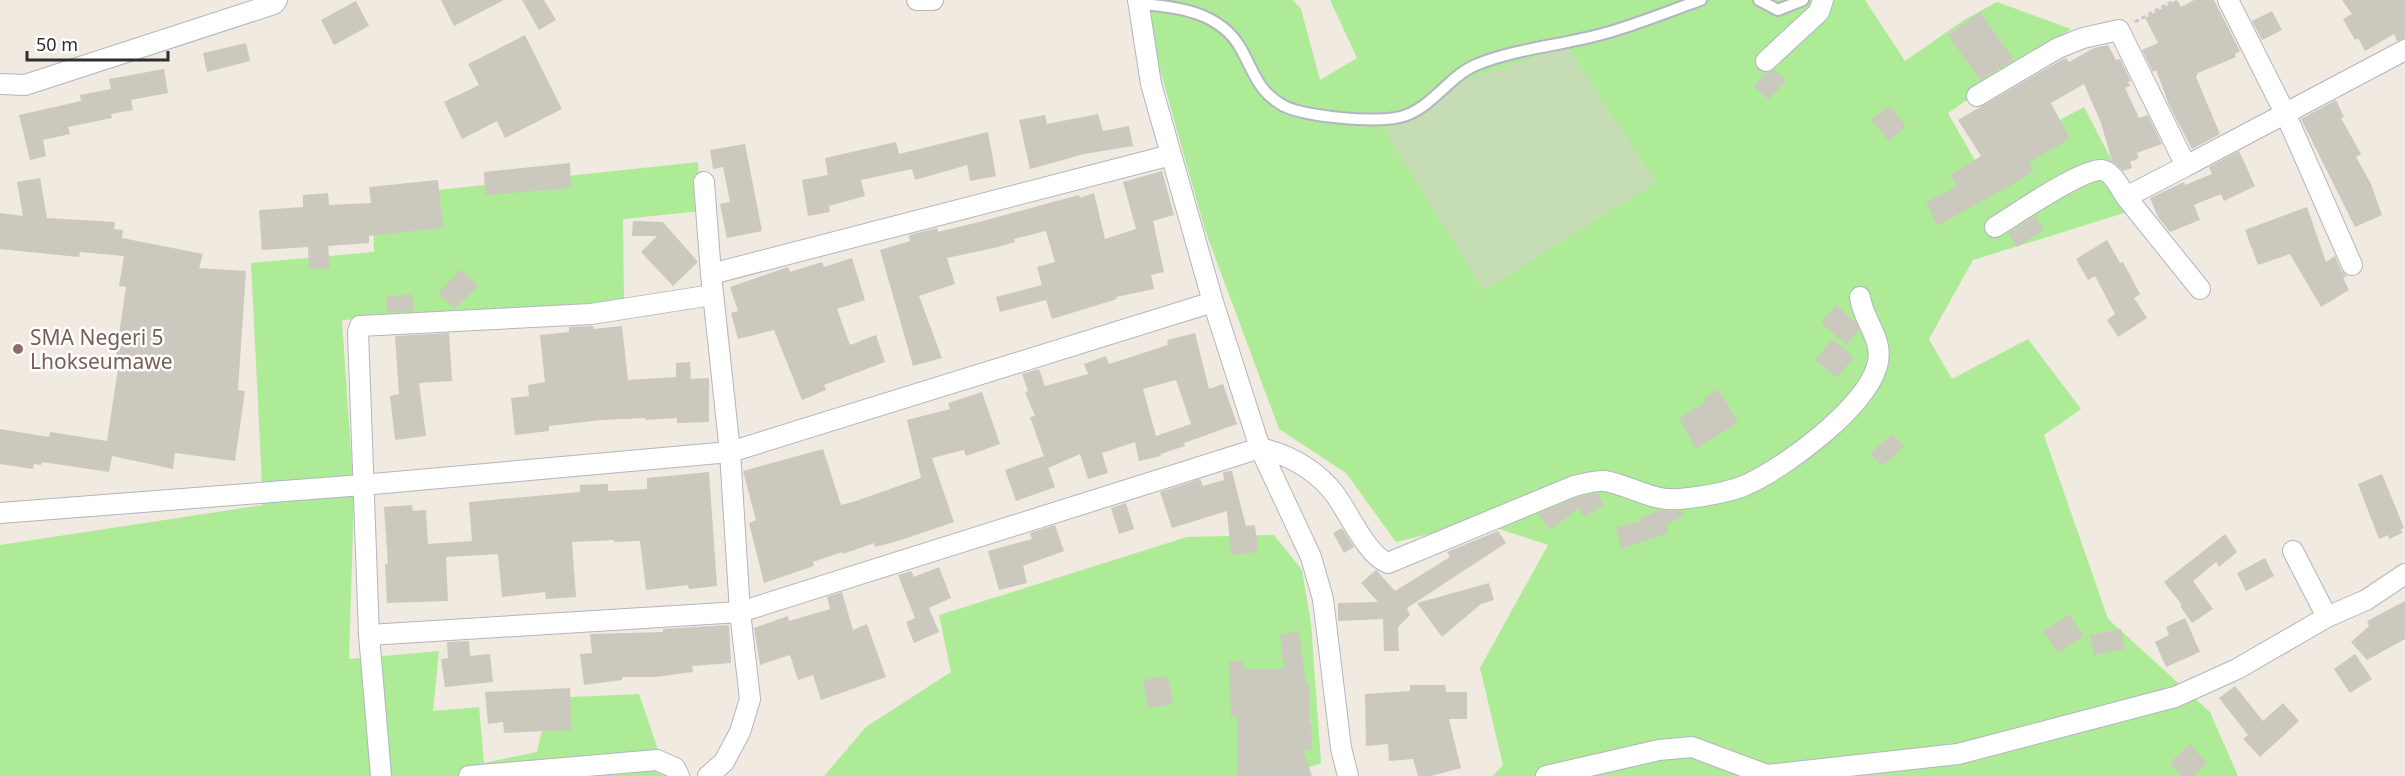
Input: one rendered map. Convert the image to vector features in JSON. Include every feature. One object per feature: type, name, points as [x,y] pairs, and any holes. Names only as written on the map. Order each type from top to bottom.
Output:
[{"type":"street","points":[[0,84],[26,85],[274,4],[278,0]]},
{"type":"street","points":[[917,0],[933,0]]},
{"type":"street","points":[[1766,61],[1819,12],[1823,0]]},
{"type":"street","points":[[2228,0],[2286,115],[2352,265]]},
{"type":"street","points":[[1138,2],[1151,84],[1213,302],[1260,448],[1311,557],[1323,599],[1341,748],[1348,776]]},
{"type":"street","points":[[1977,96],[2058,48],[2083,38],[2119,30],[2186,166]]},
{"type":"street","points":[[2126,197],[2286,115],[2405,50]]},
{"type":"street","points":[[711,274],[1171,155]]},
{"type":"street","points":[[1995,227],[2080,175],[2101,170],[2109,173],[2200,289]]},
{"type":"street","points":[[704,182],[712,295],[730,452],[740,612],[750,699],[740,732],[723,762],[708,776]]},
{"type":"street","points":[[381,776],[369,634],[362,485],[358,332],[362,325],[591,314],[712,295]]},
{"type":"street","points":[[369,634],[740,612],[1260,448],[1294,459],[1318,476],[1334,494],[1375,553],[1388,563],[1574,486],[1603,481],[1656,499],[1680,500],[1746,485],[1804,451],[1865,392],[1878,365],[1878,339],[1862,311],[1860,297]]},
{"type":"street","points":[[0,513],[362,485],[730,452],[1213,302]]},
{"type":"street","points":[[2294,551],[2327,617]]},
{"type":"street","points":[[1545,776],[1659,750],[1692,747],[1767,775],[1958,754],[2175,697],[2237,669],[2327,617],[2366,600],[2405,574]]},
{"type":"street","points":[[469,776],[657,760],[675,768],[679,776]]},
{"type":"lane","points":[[1138,2],[1185,9],[1207,18],[1226,31],[1241,48],[1255,80],[1280,104],[1299,112],[1376,120],[1404,116],[1420,108],[1476,64],[1607,33],[1701,0]]},
{"type":"lane","points":[[1759,0],[1778,10],[1803,0]]},
{"type":"path","points":[[2119,30],[2175,0]]},
{"type":"green space","points":[[1149,0],[1293,0],[1301,9],[1320,80],[1357,58],[1330,0],[1865,0],[1905,61],[1964,20],[1997,2],[2071,29],[1948,113],[1977,164],[2084,107],[2137,209],[1973,260],[1929,339],[1952,379],[2028,339],[2081,409],[2044,435],[2108,619],[2210,712],[2238,776],[1493,776],[1503,765],[1480,668],[1548,545],[1478,522],[1396,542],[1346,473],[1279,429],[1205,230],[1146,20]]},
{"type":"green space","points":[[1567,46],[1656,182],[1484,291],[1385,132],[1453,84]]},
{"type":"green space","points":[[698,162],[701,211],[623,219],[624,301],[342,320],[354,496],[349,659],[439,651],[433,711],[479,707],[484,763],[537,752],[549,698],[639,694],[667,776],[0,776],[0,545],[263,505],[251,263],[374,252],[373,197]]},
{"type":"green space","points":[[1274,535],[1302,570],[1311,623],[1321,763],[1286,776],[824,776],[866,727],[951,672],[939,615],[1187,537]]},
{"type":"building","points":[[441,0],[504,0],[454,26]]},
{"type":"building","points":[[522,0],[544,0],[556,20],[539,30]]},
{"type":"building","points":[[2177,0],[2181,7],[2194,0],[2214,0],[2240,51],[2235,54],[2236,57],[2198,73],[2196,77],[2220,134],[2192,149],[2170,107],[2156,70],[2153,72],[2142,50],[2158,43],[2145,18]]},
{"type":"building","points":[[2342,0],[2405,0],[2405,38],[2397,41],[2394,34],[2365,51],[2358,38],[2355,40],[2343,19],[2352,14]]},
{"type":"building","points":[[356,1],[369,26],[334,45],[321,20]]},
{"type":"building","points":[[2272,11],[2282,30],[2262,40],[2252,21]]},
{"type":"building","points":[[1980,12],[2014,60],[1980,80],[1948,35]]},
{"type":"building","points":[[525,35],[562,109],[505,138],[497,121],[462,139],[444,102],[479,85],[468,64]]},
{"type":"building","points":[[246,43],[250,61],[207,72],[203,53]]},
{"type":"building","points":[[2108,45],[2116,60],[2120,59],[2131,81],[2128,82],[2130,86],[2125,88],[2139,118],[2148,115],[2162,144],[2137,153],[2139,158],[2130,162],[2132,168],[2123,171],[2112,161],[2101,123],[2084,84],[2051,103],[2070,139],[2029,162],[2034,170],[1937,226],[1926,202],[1957,186],[1950,175],[1981,156],[1958,120],[2063,59],[2066,58],[2069,62],[2094,48]]},
{"type":"building","points":[[164,69],[168,93],[131,100],[133,110],[111,114],[112,118],[68,127],[70,134],[43,140],[46,156],[30,160],[19,115],[81,101],[80,95],[111,89],[109,79]]},
{"type":"building","points":[[1774,70],[1786,80],[1769,100],[1754,86],[1766,73]]},
{"type":"building","points":[[2336,100],[2344,117],[2341,118],[2361,154],[2356,157],[2371,184],[2382,215],[2355,227],[2301,119]]},
{"type":"building","points":[[1889,105],[1906,126],[1889,141],[1871,120]]},
{"type":"building","points":[[1098,114],[1103,131],[1129,126],[1133,146],[1084,154],[1030,169],[1019,120],[1045,115],[1047,124]]},
{"type":"building","points":[[988,132],[996,176],[970,181],[967,165],[915,180],[912,169],[861,180],[865,196],[829,206],[830,212],[808,216],[802,180],[828,175],[825,158],[896,142],[899,154]]},
{"type":"building","points":[[745,144],[762,231],[727,238],[720,204],[730,202],[723,167],[713,169],[710,150]]},
{"type":"building","points":[[2239,151],[2255,186],[2224,201],[2221,194],[2194,205],[2200,220],[2170,232],[2158,217],[2150,198],[2184,182],[2185,185],[2212,174],[2209,167]]},
{"type":"building","points":[[570,163],[571,188],[485,195],[484,172]]},
{"type":"building","points":[[1162,171],[1174,215],[1153,221],[1164,272],[1151,275],[1154,289],[1116,297],[1117,299],[1052,319],[1046,300],[1000,312],[996,297],[1042,285],[1037,267],[1055,262],[1046,231],[1014,239],[1015,242],[998,247],[947,258],[955,284],[919,296],[942,358],[913,366],[880,250],[910,241],[909,235],[937,228],[938,232],[1094,193],[1105,239],[1136,229],[1123,182]]},
{"type":"building","points":[[40,178],[47,218],[115,222],[114,229],[123,230],[122,238],[203,254],[199,268],[246,271],[238,390],[245,391],[235,461],[175,453],[173,469],[112,456],[109,472],[42,462],[41,465],[34,464],[33,469],[0,464],[0,429],[49,437],[50,432],[107,441],[119,362],[115,362],[126,287],[119,286],[124,256],[80,252],[79,257],[0,249],[0,213],[23,216],[17,182]]},
{"type":"building","points":[[438,180],[443,228],[369,236],[369,243],[328,246],[330,268],[309,269],[308,247],[262,250],[259,210],[303,207],[303,195],[328,193],[329,205],[371,203],[369,187]]},
{"type":"building","points":[[2307,207],[2326,262],[2335,256],[2341,270],[2347,276],[2343,278],[2349,290],[2321,307],[2290,254],[2258,265],[2245,230]]},
{"type":"building","points":[[2035,216],[2044,230],[2017,247],[2008,233]]},
{"type":"building","points":[[633,221],[663,222],[698,262],[673,286],[641,252],[657,236],[632,236]]},
{"type":"building","points":[[2107,240],[2120,263],[2123,262],[2140,294],[2134,298],[2147,318],[2118,337],[2107,320],[2115,314],[2095,276],[2088,280],[2076,259]]},
{"type":"building","points":[[852,258],[865,300],[837,309],[850,345],[876,335],[885,362],[824,385],[826,390],[802,400],[774,330],[738,339],[731,313],[738,311],[730,287],[788,267],[790,272],[822,262],[824,267]]},
{"type":"building","points":[[461,269],[478,286],[454,309],[438,293]]},
{"type":"building","points":[[412,294],[414,311],[387,312],[386,297]]},
{"type":"building","points":[[1836,305],[1856,323],[1859,330],[1846,345],[1821,323]]},
{"type":"building","points":[[593,326],[594,329],[622,326],[628,380],[676,377],[676,363],[690,362],[691,379],[709,378],[709,422],[677,423],[677,418],[602,420],[549,426],[549,431],[515,435],[511,398],[529,396],[528,385],[545,382],[540,335],[569,332],[569,327]]},
{"type":"building","points":[[449,333],[452,381],[419,383],[426,436],[395,440],[390,396],[399,394],[395,336]]},
{"type":"building","points":[[1195,333],[1209,389],[1223,384],[1237,424],[1184,443],[1185,446],[1160,454],[1161,456],[1139,461],[1135,442],[1102,453],[1108,473],[1088,479],[1080,454],[1048,468],[1030,417],[1035,416],[1025,392],[1028,391],[1022,374],[1039,369],[1045,386],[1088,374],[1084,364],[1106,356],[1109,364],[1168,345],[1167,340]],"holes":[[[1176,380],[1191,424],[1156,436],[1143,389]]]},
{"type":"building","points":[[1832,339],[1854,357],[1837,378],[1815,360]]},
{"type":"building","points":[[1718,389],[1738,422],[1696,449],[1679,418],[1706,402],[1704,398]]},
{"type":"building","points":[[982,392],[1000,444],[966,456],[964,450],[932,458],[954,522],[875,547],[874,543],[843,554],[842,552],[813,562],[814,566],[764,583],[749,523],[756,520],[743,471],[823,449],[841,505],[856,501],[921,478],[907,420],[950,409],[948,403]]},
{"type":"building","points":[[1892,434],[1904,447],[1882,466],[1870,453]]},
{"type":"building","points":[[1044,456],[1055,487],[1016,501],[1005,470]]},
{"type":"building","points":[[1232,471],[1246,526],[1255,525],[1258,552],[1231,555],[1227,511],[1172,528],[1160,492],[1200,479],[1203,486],[1224,480],[1223,472]]},
{"type":"building","points":[[709,472],[717,586],[689,589],[688,585],[646,590],[640,541],[572,542],[576,597],[546,599],[545,592],[502,597],[498,554],[446,557],[448,601],[387,603],[385,564],[388,564],[384,507],[412,505],[413,511],[426,510],[428,544],[472,541],[469,502],[580,492],[580,485],[608,484],[608,491],[647,489],[647,478]]},
{"type":"building","points":[[2382,474],[2404,528],[2401,529],[2402,533],[2389,539],[2388,535],[2379,539],[2358,484]]},
{"type":"building","points":[[1599,493],[1603,505],[1584,517],[1579,508],[1550,530],[1538,514],[1578,497]]},
{"type":"building","points":[[1126,503],[1134,529],[1119,534],[1111,508]]},
{"type":"building","points":[[1660,510],[1682,511],[1684,516],[1666,524],[1668,533],[1621,549],[1616,527],[1641,521],[1640,518]]},
{"type":"building","points":[[1055,525],[1064,551],[1023,566],[1027,583],[999,590],[988,551],[1032,539],[1030,533]]},
{"type":"building","points":[[1342,528],[1354,547],[1344,553],[1333,533]]},
{"type":"building","points":[[1498,531],[1506,543],[1407,608],[1410,615],[1398,627],[1399,651],[1384,651],[1383,619],[1338,621],[1338,603],[1378,602],[1361,583],[1376,570],[1395,591],[1450,557],[1447,552]]},
{"type":"building","points":[[2225,534],[2237,552],[2219,567],[2216,562],[2193,581],[2213,609],[2192,623],[2180,606],[2182,605],[2164,582]]},
{"type":"building","points":[[2265,558],[2274,576],[2246,591],[2237,573]]},
{"type":"building","points":[[939,567],[951,598],[929,608],[939,632],[914,643],[906,622],[915,618],[898,575],[911,571],[914,577]]},
{"type":"building","points":[[1489,583],[1494,600],[1481,604],[1442,637],[1417,603]]},
{"type":"building","points":[[842,592],[853,630],[867,624],[886,677],[821,700],[813,675],[798,680],[790,655],[760,665],[754,628],[788,616],[789,621],[830,609],[827,597]]},
{"type":"building","points":[[2405,601],[2405,639],[2367,660],[2351,642],[2369,626],[2367,621]]},
{"type":"building","points":[[2069,614],[2084,636],[2058,653],[2043,631]]},
{"type":"building","points":[[2185,618],[2200,652],[2166,667],[2155,642],[2169,635],[2166,627]]},
{"type":"building","points":[[729,625],[731,663],[692,666],[693,672],[655,677],[622,677],[622,680],[584,685],[580,654],[592,653],[590,634],[663,632],[663,629]]},
{"type":"building","points":[[2121,629],[2125,649],[2094,655],[2090,635]]},
{"type":"building","points":[[1299,631],[1306,685],[1309,685],[1312,750],[1303,750],[1312,776],[1238,776],[1237,717],[1231,717],[1229,661],[1244,661],[1244,669],[1284,669],[1280,634]]},
{"type":"building","points":[[469,641],[470,656],[490,654],[493,682],[445,687],[441,659],[448,658],[447,642]]},
{"type":"building","points":[[2355,654],[2372,679],[2350,693],[2334,669]]},
{"type":"building","points":[[1168,676],[1173,704],[1148,708],[1143,680]]},
{"type":"building","points":[[1410,685],[1445,685],[1446,692],[1467,692],[1467,719],[1449,719],[1461,768],[1431,776],[1418,776],[1413,759],[1389,761],[1388,744],[1366,746],[1365,694],[1410,691]]},
{"type":"building","points":[[2235,686],[2263,721],[2283,703],[2299,721],[2260,757],[2243,739],[2248,735],[2219,698]]},
{"type":"building","points":[[570,688],[571,730],[504,733],[503,722],[488,724],[485,692]]},
{"type":"building","points":[[2190,744],[2207,763],[2193,776],[2182,776],[2170,763]]},
{"type":"place","name":"SMA Negeri 5 Lhokseumawe","points":[[18,349]]}]
